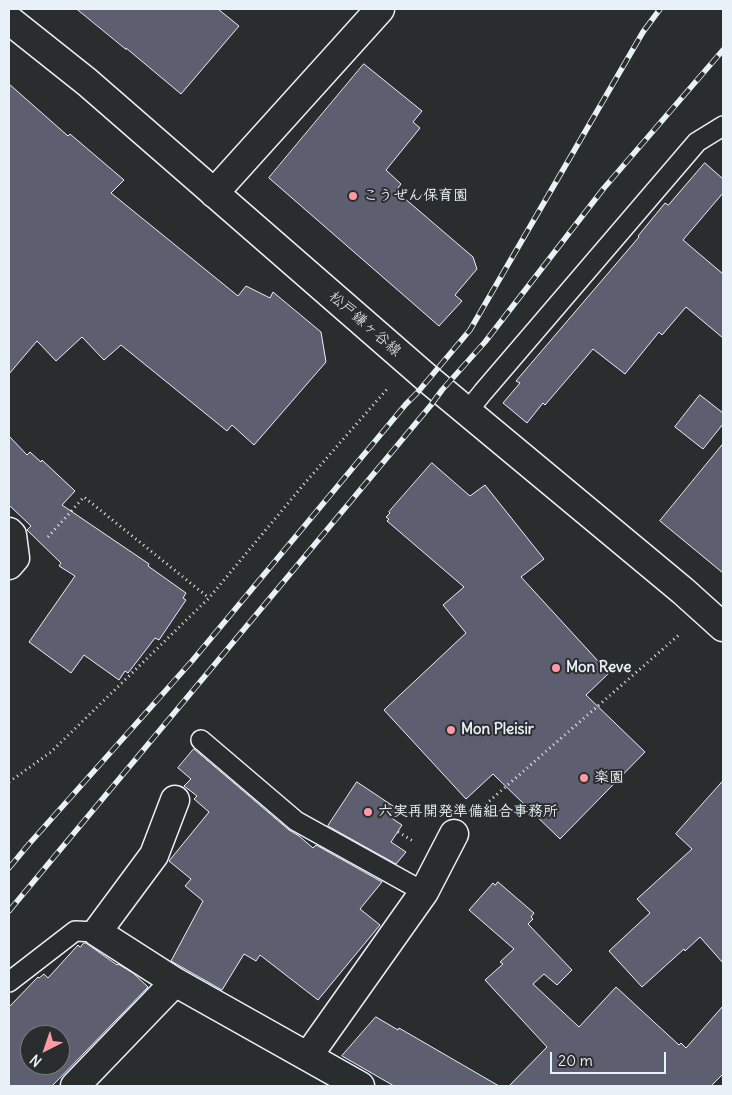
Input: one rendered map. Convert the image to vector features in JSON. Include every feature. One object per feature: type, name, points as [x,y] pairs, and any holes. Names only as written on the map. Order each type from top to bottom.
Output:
[{"type":"street","points":[[214,193],[380,9]]},
{"type":"street","name":"松戸鎌ヶ谷線","points":[[9,20],[87,82],[409,363],[683,591],[720,617]]},
{"type":"street","points":[[9,532],[12,535],[12,561]]},
{"type":"street","points":[[174,800],[154,854],[97,932],[175,982],[308,1056],[356,1086]]},
{"type":"street","points":[[308,1056],[424,892],[454,834]]},
{"type":"street","points":[[74,1086],[175,982]]},
{"type":"lane","points":[[468,412],[697,142],[723,126]]},
{"type":"lane","points":[[201,740],[296,821],[424,892]]},
{"type":"lane","points":[[9,982],[75,931],[97,932]]},
{"type":"path","points":[[9,782],[51,752],[208,598],[409,363]]},
{"type":"path","points":[[12,561],[38,547],[84,497],[208,598]]},
{"type":"path","points":[[498,794],[684,630]]},
{"type":"building","points":[[77,9],[218,9],[239,26],[181,94]]},
{"type":"building","points":[[364,64],[422,111],[413,122],[420,128],[386,170],[401,184],[396,191],[473,257],[477,269],[455,295],[462,301],[439,326],[269,178]]},
{"type":"building","points":[[9,84],[68,136],[70,134],[124,180],[111,193],[238,296],[246,286],[270,298],[273,292],[321,332],[326,362],[254,445],[232,425],[227,431],[121,345],[104,360],[82,337],[56,361],[37,341],[9,374]]},
{"type":"building","points":[[705,163],[723,179],[723,193],[683,240],[723,274],[723,338],[686,307],[662,335],[659,332],[625,374],[593,349],[527,423],[503,403],[520,383],[516,381],[639,237],[665,203],[668,205]]},
{"type":"building","points":[[700,395],[723,413],[723,424],[703,449],[675,427]]},
{"type":"building","points":[[9,436],[27,455],[30,452],[41,462],[42,460],[75,491],[62,505],[149,564],[148,566],[186,593],[183,598],[186,600],[159,640],[155,638],[128,673],[125,671],[119,680],[84,655],[71,673],[29,642],[75,576],[59,566],[61,563],[27,530],[31,526],[9,505]]},
{"type":"building","points":[[723,444],[723,573],[660,521]]},
{"type":"building","points":[[432,463],[470,496],[485,485],[544,559],[521,577],[609,673],[586,695],[645,752],[560,839],[493,774],[466,799],[384,710],[466,633],[443,605],[464,587],[387,521],[389,519],[386,517]]},
{"type":"building","points":[[194,749],[289,830],[313,848],[316,845],[382,882],[360,909],[380,925],[318,1000],[260,955],[256,961],[244,954],[222,990],[171,961],[203,901],[185,886],[191,879],[169,861],[209,812],[194,799],[197,796],[184,786],[191,779],[178,768]]},
{"type":"building","points":[[723,781],[723,963],[700,937],[642,987],[609,951],[650,913],[637,899],[692,849],[676,834]]},
{"type":"building","name":"六実再開発準備組合事務所","points":[[357,782],[399,810],[393,819],[402,825],[391,842],[406,852],[396,864],[328,826]]},
{"type":"building","points":[[498,882],[534,913],[531,917],[533,919],[528,924],[572,970],[557,985],[544,974],[533,984],[579,1027],[616,987],[679,1045],[681,1043],[686,1048],[723,1006],[723,1074],[711,1086],[509,1086],[547,1047],[485,980],[503,964],[500,962],[514,949],[469,910],[493,883],[495,885]]},
{"type":"building","points":[[86,943],[117,965],[133,973],[148,987],[70,1067],[70,1025],[20,1025],[20,1075],[63,1075],[52,1086],[9,1086],[9,1007],[38,977],[44,974],[48,978],[78,945],[80,947]]},
{"type":"building","points":[[376,1017],[398,1030],[399,1028],[499,1086],[394,1086],[342,1056]]},
{"type":"railway","points":[[9,868],[192,661],[470,330],[643,32],[660,9]]},
{"type":"railway","points":[[9,911],[442,390],[485,342],[604,188],[723,50]]},
{"type":"place","name":"こうぜん保育園","points":[[353,196]]},
{"type":"place","name":"Mon Reve","points":[[556,668]]},
{"type":"place","name":"Mon Pleisir","points":[[451,730]]},
{"type":"place","name":"楽園","points":[[584,778]]},
{"type":"place","name":"六実再開発準備組合事務所","points":[[368,812]]}]
